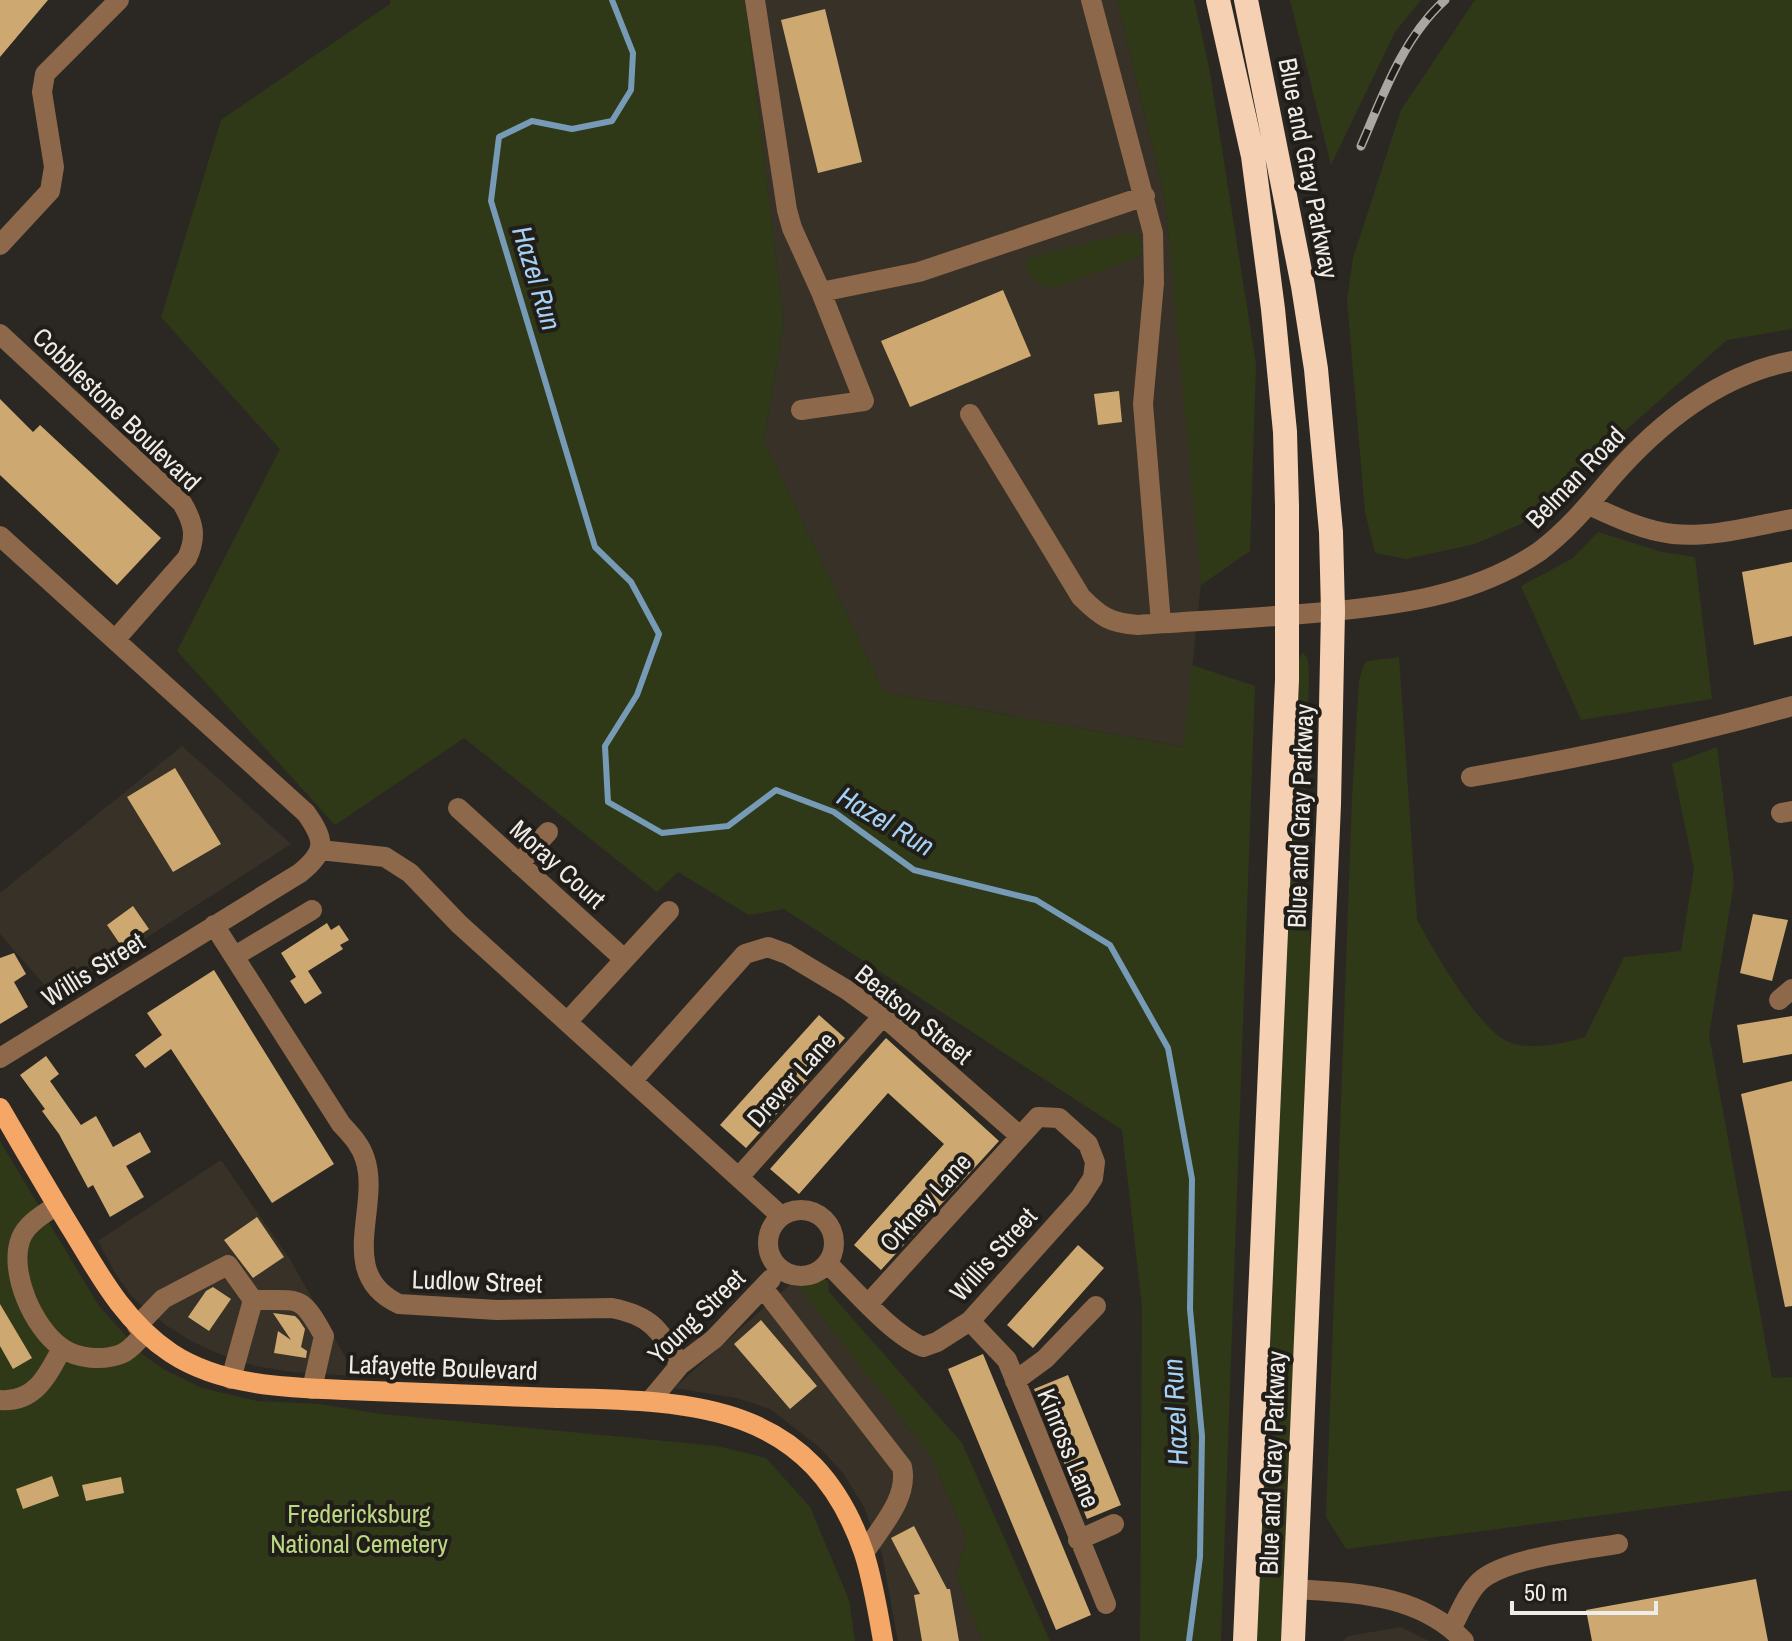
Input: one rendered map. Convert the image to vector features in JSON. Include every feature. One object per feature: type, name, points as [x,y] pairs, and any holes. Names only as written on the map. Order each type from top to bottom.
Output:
[{"type":"highway","name":"Blue and Gray Parkway","points":[[1218,0],[1253,156],[1285,432],[1288,615],[1245,1641]]},
{"type":"highway","name":"Blue and Gray Parkway","points":[[1246,0],[1303,286],[1316,369],[1329,503],[1333,611],[1328,820],[1293,1641]]},
{"type":"main road","name":"Lafayette Boulevard","points":[[0,1108],[109,1290],[140,1330],[173,1355],[198,1368],[231,1379],[312,1389],[650,1401],[719,1411],[749,1421],[801,1453],[842,1503],[864,1553],[883,1641]]},
{"type":"street","points":[[0,245],[50,191],[54,167],[42,92],[45,74],[119,0]]},
{"type":"street","points":[[755,0],[787,210],[864,401],[801,410]]},
{"type":"street","points":[[1091,0],[1153,233],[1155,258],[1143,404],[1161,623]]},
{"type":"street","points":[[821,292],[919,272],[1145,196]]},
{"type":"street","name":"Cobblestone Boulevard","points":[[0,334],[182,503],[190,516],[194,533],[193,546],[187,558],[115,640]]},
{"type":"street","name":"Belman Road","points":[[970,414],[1081,597],[1095,611],[1117,624],[1288,615],[1364,609],[1430,597],[1478,583],[1539,551],[1566,529],[1667,420],[1735,380],[1792,361]]},
{"type":"street","points":[[1589,505],[1619,519],[1671,534],[1714,532],[1792,519]]},
{"type":"street","points":[[0,536],[306,813],[321,839],[320,850],[385,857],[410,873],[459,924],[781,1216]]},
{"type":"street","points":[[1471,777],[1608,752],[1726,725],[1792,706]]},
{"type":"street","name":"Moray Court","points":[[458,808],[624,959]]},
{"type":"street","points":[[519,864],[548,832]]},
{"type":"street","name":"Willis Street","points":[[0,1058],[300,873],[314,861],[320,850]]},
{"type":"street","points":[[235,956],[312,910]]},
{"type":"street","points":[[567,1022],[669,911]]},
{"type":"street","name":"Ludlow Street","points":[[214,925],[341,1124],[357,1141],[365,1158],[369,1175],[363,1225],[364,1252],[369,1276],[376,1289],[399,1304],[497,1310],[612,1308],[642,1318],[659,1329],[680,1365]]},
{"type":"street","name":"Beatson Street","points":[[632,1081],[745,954],[768,947],[787,954],[883,1016],[1020,1136]]},
{"type":"street","name":"Drever Lane","points":[[739,1177],[883,1016]]},
{"type":"street","name":"Willis Street","points":[[827,1263],[908,1341],[923,1347],[937,1342],[970,1321],[1080,1198],[1093,1178],[1095,1162],[1088,1144],[1059,1118],[1038,1117],[1020,1136]]},
{"type":"street","name":"Orkney Lane","points":[[869,1303],[1020,1136]]},
{"type":"street","points":[[57,1205],[40,1216],[23,1234],[8,1271],[47,1333],[62,1348],[80,1355],[107,1358],[130,1349],[163,1299],[228,1265],[253,1300]]},
{"type":"street","points":[[803,1210],[824,1219],[834,1238],[834,1248],[827,1263],[816,1273],[806,1276],[795,1276],[779,1269],[768,1251],[773,1224],[792,1211],[803,1210]]},
{"type":"street","name":"Young Street","points":[[650,1401],[680,1365],[714,1339],[779,1269]]},
{"type":"street","points":[[763,1288],[902,1467],[905,1480],[902,1492],[864,1553]]},
{"type":"street","points":[[231,1379],[253,1300]]},
{"type":"street","points":[[253,1300],[292,1300],[308,1308],[324,1336],[312,1389]]},
{"type":"street","points":[[1015,1381],[1045,1359],[1096,1306]]},
{"type":"street","name":"Kinross Lane","points":[[970,1321],[1007,1360],[1106,1604]]},
{"type":"street","points":[[0,1400],[17,1400],[28,1396],[45,1378],[62,1348]]},
{"type":"street","points":[[1078,1540],[1114,1524]]},
{"type":"street","points":[[1295,1589],[1389,1598],[1435,1618],[1457,1635],[1476,1584],[1487,1575],[1535,1559],[1618,1544]]},
{"type":"shaded area","points":[[745,0],[1117,0],[1165,200],[1202,573],[1184,747],[884,692],[764,441],[784,322]]},
{"type":"shaded area","points":[[182,746],[291,844],[55,997],[0,934],[0,893]]},
{"type":"shaded area","points":[[221,1160],[291,1261],[356,1376],[255,1366],[220,1354],[167,1326],[132,1297],[115,1273],[98,1241]]},
{"type":"shaded area","points":[[794,1281],[932,1458],[966,1539],[956,1574],[982,1641],[898,1641],[882,1554],[864,1507],[843,1473],[819,1447],[770,1409],[737,1398],[674,1388]]},
{"type":"shaded area","points":[[1401,1627],[1429,1641],[1343,1641],[1348,1636]]},
{"type":"green space","points":[[390,0],[745,0],[784,322],[764,441],[884,692],[1183,747],[1192,665],[1255,686],[1221,1641],[1140,1641],[1142,1307],[1122,1130],[784,909],[749,915],[678,872],[657,892],[464,738],[335,825],[177,651],[280,449],[161,317],[221,120],[390,4]]},
{"type":"green space","points":[[1117,0],[1194,0],[1209,67],[1256,364],[1250,551],[1201,585],[1165,200]]},
{"type":"green space","points":[[1290,0],[1421,0],[1395,32],[1331,165]]},
{"type":"green space","points":[[1475,0],[1792,0],[1792,329],[1727,340],[1521,524],[1475,544],[1406,559],[1375,553],[1365,512],[1347,300],[1353,258],[1401,110]]},
{"type":"green space","points":[[1137,233],[1143,249],[1136,258],[1053,288],[1036,282],[1025,266],[1028,259],[1037,255]]},
{"type":"green space","points":[[1598,532],[1662,552],[1695,557],[1712,699],[1581,720],[1521,586],[1573,558]]},
{"type":"green space","points":[[1303,652],[1308,660],[1309,675],[1303,887],[1311,946],[1281,1641],[1255,1641],[1298,660]]},
{"type":"green space","points":[[1399,657],[1417,919],[1472,1007],[1499,1036],[1511,1043],[1548,1045],[1585,1037],[1624,957],[1681,951],[1694,869],[1672,764],[1717,747],[1734,883],[1709,1035],[1772,1378],[1792,1377],[1792,1490],[1346,1549],[1326,1517],[1359,681],[1364,664],[1368,661]]},
{"type":"green space","name":"Fredericksburg National Cemetery","points":[[0,1141],[99,1306],[142,1354],[163,1369],[202,1388],[257,1401],[318,1404],[381,1414],[717,1446],[766,1458],[810,1507],[849,1600],[855,1641],[0,1641]]},
{"type":"green space","points":[[828,1280],[829,1292],[962,1443],[1050,1641],[982,1641],[956,1574],[966,1539],[932,1458],[794,1281]]},
{"type":"building","points":[[0,0],[48,0],[0,57]]},
{"type":"building","points":[[825,9],[862,162],[818,173],[781,20]]},
{"type":"building","points":[[1003,290],[1031,356],[910,407],[881,341]]},
{"type":"building","points":[[1119,391],[1122,422],[1098,425],[1094,394]]},
{"type":"building","points":[[0,399],[33,432],[40,425],[161,538],[117,585],[0,475]]},
{"type":"building","points":[[1792,562],[1792,636],[1754,645],[1742,572]]},
{"type":"building","points":[[175,768],[221,844],[173,872],[127,797]]},
{"type":"building","points":[[133,906],[149,929],[122,947],[107,925]]},
{"type":"building","points":[[1753,914],[1788,920],[1772,981],[1740,973]]},
{"type":"building","points":[[327,923],[331,930],[339,925],[349,940],[340,945],[343,949],[308,971],[322,993],[305,1004],[290,981],[296,977],[281,953]]},
{"type":"building","points":[[14,953],[26,974],[14,982],[28,1007],[0,1024],[0,958]]},
{"type":"building","points":[[214,970],[334,1164],[272,1203],[171,1049],[145,1068],[135,1055],[162,1035],[147,1013]]},
{"type":"building","points":[[819,1015],[845,1038],[746,1148],[720,1125]]},
{"type":"building","points":[[1792,1016],[1792,1054],[1743,1063],[1737,1025]]},
{"type":"building","points":[[886,1038],[999,1141],[881,1270],[854,1245],[944,1144],[888,1093],[799,1194],[770,1169]]},
{"type":"building","points":[[46,1056],[59,1074],[50,1081],[81,1125],[96,1116],[113,1147],[140,1132],[151,1152],[126,1166],[144,1197],[110,1217],[93,1185],[88,1188],[59,1134],[42,1111],[45,1109],[20,1075]]},
{"type":"building","points":[[1792,1081],[1792,1306],[1785,1307],[1741,1094]]},
{"type":"building","points":[[257,1217],[284,1257],[253,1278],[224,1240]]},
{"type":"building","points":[[1078,1245],[1104,1268],[1033,1348],[1007,1325]]},
{"type":"building","points":[[213,1287],[231,1299],[209,1331],[188,1317],[206,1291]]},
{"type":"building","points":[[0,1304],[32,1358],[13,1369],[0,1346]]},
{"type":"building","points":[[273,1313],[295,1316],[299,1320],[305,1329],[301,1347],[307,1351],[306,1358],[274,1353],[278,1331],[291,1340]]},
{"type":"building","points":[[761,1320],[817,1386],[790,1409],[734,1344]]},
{"type":"building","points":[[983,1354],[1091,1615],[1056,1630],[948,1369]]},
{"type":"building","points":[[1068,1375],[1121,1505],[1087,1519],[1034,1389]]},
{"type":"building","points":[[52,1476],[59,1496],[23,1509],[16,1489]]},
{"type":"building","points":[[121,1477],[124,1493],[86,1501],[82,1485]]},
{"type":"building","points":[[914,1526],[947,1589],[950,1589],[959,1641],[922,1641],[914,1595],[920,1594],[891,1538]]},
{"type":"building","points":[[1756,1579],[1768,1641],[1592,1641],[1586,1610]]},
{"type":"waterway","name":"Hazel Run","points":[[612,0],[633,53],[631,90],[612,121],[572,129],[532,121],[499,137],[491,201],[595,547],[631,582],[659,634],[637,695],[605,746],[608,802],[662,833],[728,826],[776,790],[834,812],[914,870],[1036,900],[1110,945],[1168,1048],[1192,1179],[1190,1309],[1202,1436],[1200,1557],[1189,1641]]},
{"type":"railway","points":[[1361,146],[1406,49],[1445,0]]}]
